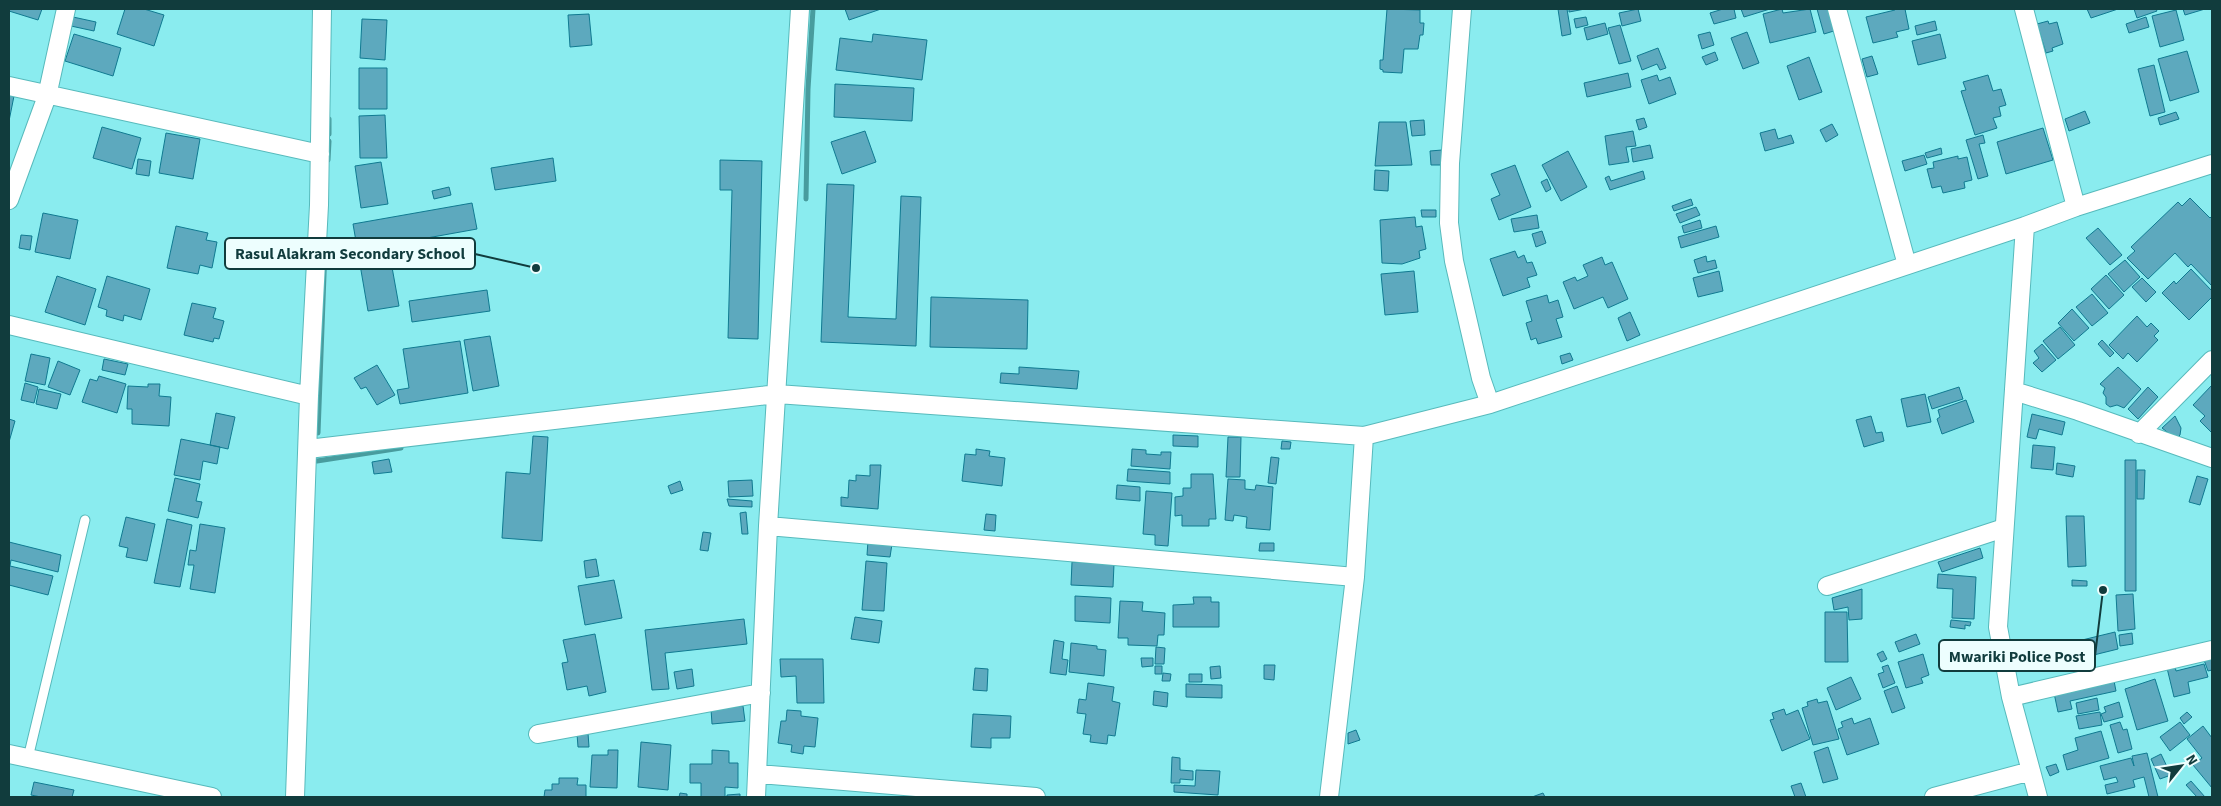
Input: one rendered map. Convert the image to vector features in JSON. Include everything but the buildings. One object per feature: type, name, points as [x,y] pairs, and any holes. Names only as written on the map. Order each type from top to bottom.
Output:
[{"type":"street","points":[[9,200],[47,96],[66,9]]},
{"type":"street","points":[[295,797],[309,396],[320,154],[322,9]]},
{"type":"street","points":[[756,797],[768,526],[800,9]]},
{"type":"street","points":[[1462,9],[1450,163],[1448,223],[1454,261],[1481,378],[1490,404]]},
{"type":"street","points":[[1837,9],[1907,265]]},
{"type":"street","points":[[2024,9],[2076,207]]},
{"type":"street","points":[[9,86],[47,96],[320,154]]},
{"type":"street","points":[[308,449],[777,394],[1364,436],[1490,404],[2076,207],[2212,164]]},
{"type":"street","points":[[2024,226],[1998,627],[2011,697],[2038,797]]},
{"type":"street","points":[[9,325],[309,396]]},
{"type":"street","points":[[2139,434],[2212,360]]},
{"type":"street","points":[[2014,391],[2078,411],[2139,434],[2212,458]]},
{"type":"street","points":[[1330,797],[1354,577],[1364,436]]},
{"type":"street","points":[[768,526],[1354,577]]},
{"type":"street","points":[[1827,586],[2004,528]]},
{"type":"street","points":[[2011,697],[2212,650]]},
{"type":"street","points":[[538,734],[761,693]]},
{"type":"street","points":[[9,754],[212,797]]},
{"type":"street","points":[[1934,797],[2031,771]]},
{"type":"street","points":[[758,774],[1036,797]]},
{"type":"lane","points":[[28,758],[85,520]]},
{"type":"waterway","points":[[806,199],[808,89],[813,9]]},
{"type":"waterway","points":[[329,119],[329,134]]},
{"type":"waterway","points":[[328,160],[329,141]]},
{"type":"waterway","points":[[318,433],[325,248]]},
{"type":"waterway","points":[[317,461],[401,448]]},
{"type":"place","name":"Rasul Alakram Secondary School","points":[[536,268]]},
{"type":"place","name":"Mwariki Police Post","points":[[2103,590]]}]
